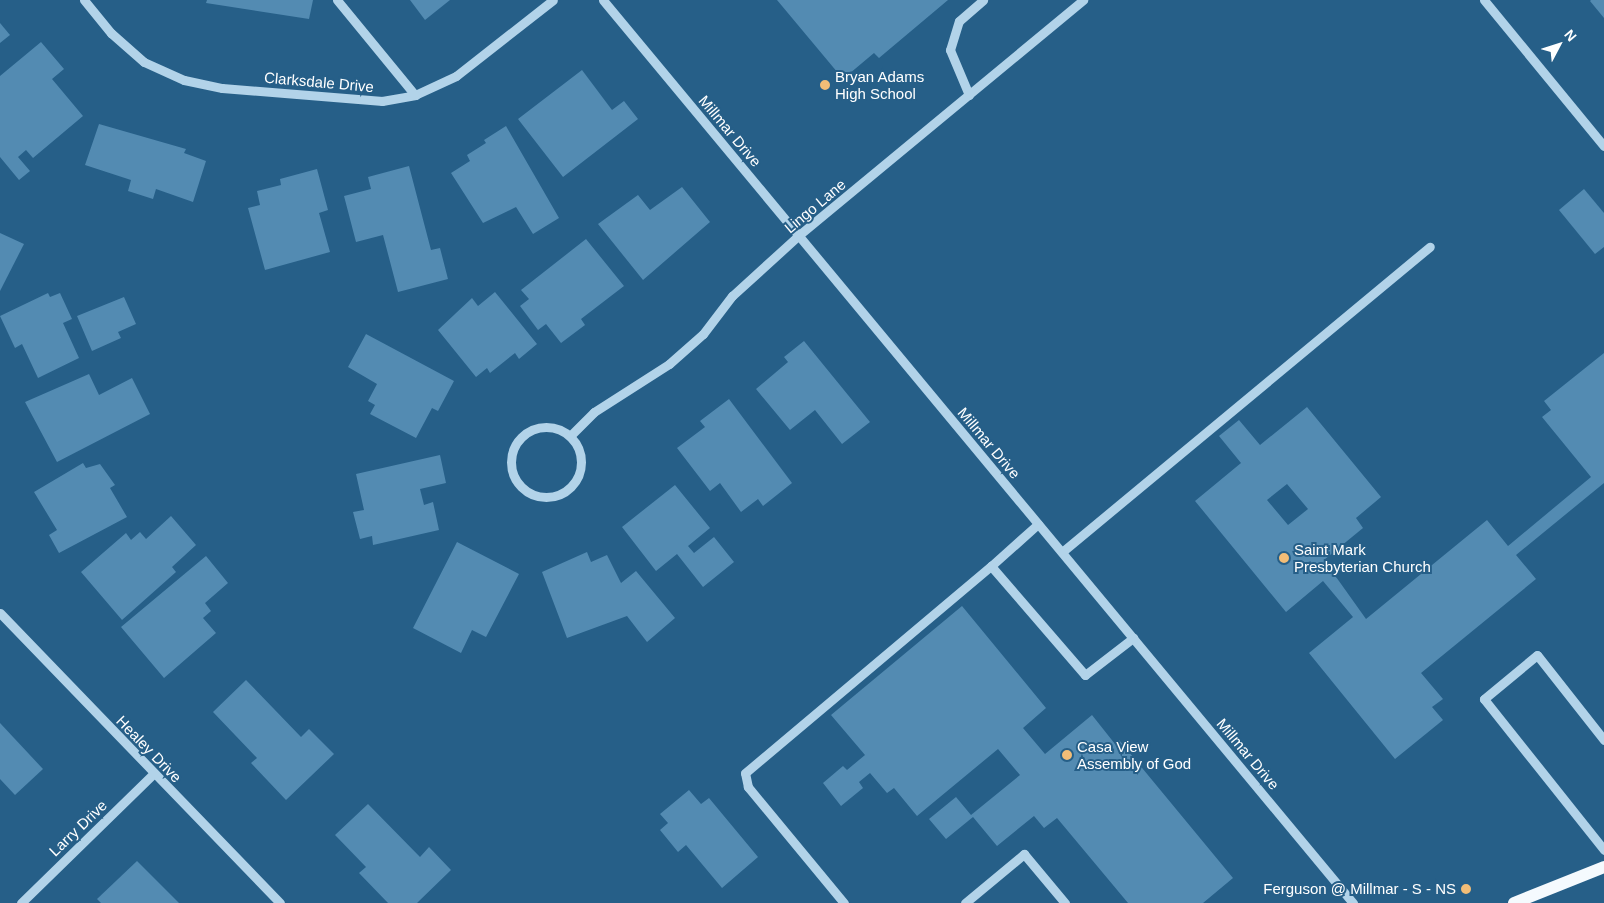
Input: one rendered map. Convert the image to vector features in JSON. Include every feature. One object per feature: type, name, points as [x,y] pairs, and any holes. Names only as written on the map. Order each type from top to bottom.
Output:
[{"type":"main road","points":[[1514,903],[1604,867]]},
{"type":"street","name":"Clarksdale Drive","points":[[84,0],[111,33],[144,62],[184,80],[222,88],[382,101],[415,95],[456,76],[553,0]]},
{"type":"street","points":[[337,0],[415,95]]},
{"type":"street","name":"Millmar Drive","points":[[603,0],[1353,903]]},
{"type":"street","points":[[969,95],[950,50],[959,21],[983,0]]},
{"type":"street","name":"Lingo Lane","points":[[570,436],[594,412],[669,364],[703,334],[732,296],[799,236],[1083,0]]},
{"type":"street","points":[[1484,0],[1604,146]]},
{"type":"street","points":[[1062,552],[1430,247]]},
{"type":"street","points":[[549,427],[570,436],[580,456],[580,466],[571,486],[563,493],[541,497],[521,486],[514,476],[511,458],[517,442],[526,432],[549,427]]},
{"type":"street","points":[[844,903],[748,787],[745,773],[991,566],[1038,524]]},
{"type":"street","points":[[991,566],[1085,675],[1133,638]]},
{"type":"street","name":"Healey Drive","points":[[0,613],[280,903]]},
{"type":"street","points":[[1604,740],[1537,655],[1484,699],[1604,850]]},
{"type":"street","name":"Larry Drive","points":[[21,903],[154,773]]},
{"type":"street","points":[[965,903],[1024,854],[1065,903]]},
{"type":"building","points":[[207,0],[313,0],[309,19],[206,3]]},
{"type":"building","points":[[410,0],[450,0],[425,20]]},
{"type":"building","points":[[777,0],[948,0],[879,58],[874,53],[843,79]]},
{"type":"building","points":[[1604,0],[1604,18],[1590,1]]},
{"type":"building","points":[[0,23],[10,35],[0,43]]},
{"type":"building","points":[[41,42],[64,69],[52,79],[83,116],[33,158],[26,150],[18,157],[30,171],[19,180],[0,157],[0,76]]},
{"type":"building","points":[[582,70],[612,110],[624,101],[638,119],[563,177],[518,119]]},
{"type":"building","points":[[99,124],[186,149],[184,153],[206,161],[193,202],[156,189],[153,199],[128,191],[131,180],[85,165]]},
{"type":"building","points":[[506,126],[559,218],[533,234],[516,207],[483,223],[451,173],[470,161],[467,155],[486,143],[484,140]]},
{"type":"building","points":[[409,166],[431,250],[440,248],[448,279],[398,292],[383,235],[356,242],[344,196],[371,189],[368,177]]},
{"type":"building","points":[[317,169],[328,210],[319,213],[330,252],[265,270],[248,208],[260,205],[257,191],[281,185],[280,179]]},
{"type":"building","points":[[682,187],[710,222],[643,280],[598,224],[638,195],[650,210]]},
{"type":"building","points":[[1584,189],[1604,213],[1604,247],[1595,254],[1559,210]]},
{"type":"building","points":[[0,233],[24,244],[0,291]]},
{"type":"building","points":[[586,239],[624,286],[581,319],[585,325],[561,343],[546,324],[538,330],[520,306],[529,299],[521,290]]},
{"type":"building","points":[[495,292],[537,344],[519,359],[515,353],[490,373],[487,368],[476,377],[438,330],[472,298],[478,306]]},
{"type":"building","points":[[48,293],[50,297],[60,293],[72,319],[63,323],[79,358],[38,378],[22,344],[15,348],[0,316]]},
{"type":"building","points":[[124,297],[136,324],[118,332],[121,338],[92,351],[77,316]]},
{"type":"building","points":[[366,334],[454,381],[438,411],[432,408],[416,438],[370,414],[375,405],[368,401],[377,384],[348,367]]},
{"type":"building","points":[[804,341],[870,422],[842,444],[815,410],[790,430],[756,389],[788,362],[784,357]]},
{"type":"building","name":"Saint Mark Presbyterian Church","points":[[1604,353],[1604,483],[1516,555],[1536,579],[1421,673],[1443,699],[1432,707],[1443,720],[1395,759],[1309,653],[1353,617],[1323,581],[1286,612],[1195,501],[1241,463],[1219,436],[1239,420],[1260,445],[1307,407],[1381,497],[1356,518],[1363,528],[1324,560],[1366,619],[1487,520],[1508,546],[1591,477],[1542,417],[1551,410],[1544,401]],"holes":[[[1287,484],[1308,509],[1288,525],[1267,500]]]},
{"type":"building","points":[[89,374],[99,395],[132,378],[150,414],[57,462],[25,402]]},
{"type":"building","points":[[729,399],[792,483],[763,506],[758,499],[741,512],[720,483],[710,491],[677,448],[705,427],[700,421]]},
{"type":"building","points":[[440,455],[446,483],[420,489],[424,505],[433,502],[439,530],[373,545],[372,536],[360,539],[353,512],[364,510],[356,474]]},
{"type":"building","points":[[83,463],[86,468],[100,464],[115,485],[110,488],[127,517],[59,553],[49,535],[57,530],[34,492]]},
{"type":"building","points":[[675,485],[710,528],[688,546],[694,553],[714,537],[734,562],[703,587],[677,554],[656,571],[622,527]]},
{"type":"building","points":[[171,516],[196,545],[172,567],[176,572],[122,620],[81,572],[126,533],[131,540],[140,532],[146,539]]},
{"type":"building","points":[[457,542],[519,574],[486,637],[472,630],[461,653],[413,628]]},
{"type":"building","points":[[587,552],[591,562],[607,555],[621,583],[636,571],[675,618],[647,642],[627,616],[567,638],[542,572]]},
{"type":"building","points":[[206,556],[228,583],[205,603],[211,611],[203,618],[216,633],[164,678],[121,627]]},
{"type":"building","name":"Casa View Assembly of God","points":[[962,606],[1046,708],[1023,728],[1045,754],[1092,715],[1115,744],[1119,740],[1233,878],[1203,903],[1128,903],[1057,818],[1044,828],[1034,816],[997,846],[973,817],[946,839],[929,819],[956,797],[971,815],[1020,775],[998,749],[917,816],[894,788],[887,793],[870,773],[859,782],[863,788],[841,806],[823,783],[843,766],[847,770],[865,755],[831,715]]},
{"type":"building","points":[[246,680],[301,737],[309,729],[334,754],[286,800],[251,763],[257,758],[213,712]]},
{"type":"building","points":[[0,723],[43,769],[15,795],[0,779]]},
{"type":"building","points":[[689,790],[701,804],[709,798],[758,857],[722,888],[686,845],[678,852],[660,830],[668,823],[660,814]]},
{"type":"building","points":[[368,804],[420,857],[429,847],[451,870],[417,903],[388,903],[359,873],[366,867],[335,835]]},
{"type":"building","points":[[137,861],[179,903],[101,903],[97,899]]},
{"type":"place","name":"Bryan Adams High School","points":[[825,85]]},
{"type":"place","name":"Saint Mark Presbyterian Church","points":[[1284,558]]},
{"type":"place","name":"Casa View Assembly of God","points":[[1067,755]]},
{"type":"place","name":"Ferguson @ Millmar - S - NS","points":[[1466,889]]}]
